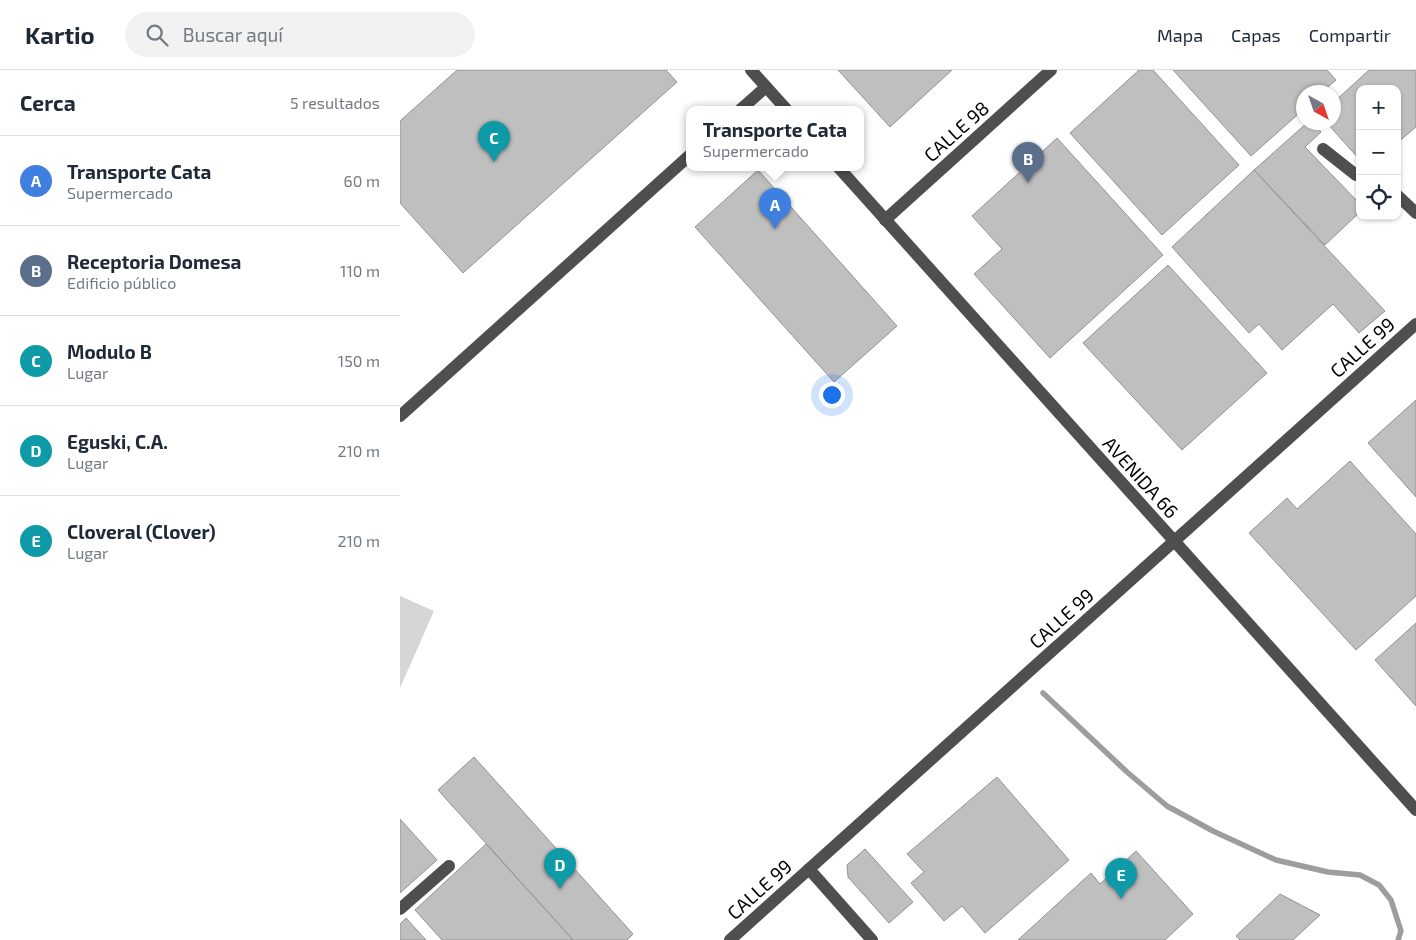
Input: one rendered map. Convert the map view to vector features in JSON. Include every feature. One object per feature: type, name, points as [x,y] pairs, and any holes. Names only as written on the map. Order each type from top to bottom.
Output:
[{"type":"street","points":[[751,70],[783,106]]},
{"type":"street","name":"CALLE 98","points":[[885,220],[1051,70]]},
{"type":"street","points":[[745,106],[766,87]]},
{"type":"street","points":[[1323,148],[1356,175]]},
{"type":"street","points":[[400,416],[686,159]]},
{"type":"street","name":"AVENIDA 66","points":[[842,171],[1416,810]]},
{"type":"street","points":[[1401,199],[1416,213]]},
{"type":"street","name":"CALLE 99","points":[[730,940],[1416,324]]},
{"type":"street","points":[[400,908],[449,866]]},
{"type":"street","points":[[809,869],[872,940]]},
{"type":"shaded area","points":[[400,596],[434,611],[400,688]]},
{"type":"building","points":[[457,70],[666,70],[677,82],[463,273],[400,203],[400,121]]},
{"type":"building","points":[[838,70],[952,70],[890,127]]},
{"type":"building","points":[[1139,70],[1153,70],[1239,165],[1162,235],[1070,133]]},
{"type":"building","points":[[1173,70],[1327,70],[1336,80],[1330,85],[1296,85],[1296,116],[1251,156]]},
{"type":"building","points":[[1369,70],[1416,70],[1416,127],[1401,140],[1401,85],[1356,85],[1356,156],[1333,130],[1341,130],[1341,96]]},
{"type":"building","points":[[1299,130],[1319,130],[1321,132],[1305,147],[1356,200],[1356,216],[1325,245],[1254,170]]},
{"type":"building","points":[[1057,138],[1163,255],[1050,358],[974,274],[1002,249],[972,216]]},
{"type":"building","points":[[1254,170],[1385,311],[1359,333],[1333,304],[1282,350],[1259,324],[1249,333],[1172,247]]},
{"type":"building","points":[[759,171],[897,326],[834,382],[695,227]]},
{"type":"building","points":[[1168,265],[1267,373],[1182,450],[1083,343]]},
{"type":"building","points":[[1416,400],[1416,497],[1368,443]]},
{"type":"building","points":[[1350,461],[1416,534],[1416,596],[1356,650],[1249,533],[1287,498],[1297,509]]},
{"type":"building","points":[[1416,623],[1416,706],[1375,660]]},
{"type":"building","points":[[474,757],[633,934],[627,940],[573,940],[438,790]]},
{"type":"building","points":[[997,777],[1069,860],[985,933],[962,906],[944,921],[911,883],[924,872],[907,854]]},
{"type":"building","points":[[400,819],[437,860],[400,893]]},
{"type":"building","points":[[486,844],[573,940],[442,940],[415,910]]},
{"type":"building","points":[[865,849],[913,902],[889,923],[848,877],[847,865]]},
{"type":"building","points":[[1136,851],[1193,914],[1165,940],[1018,940],[1091,873],[1100,884]]},
{"type":"building","points":[[1280,894],[1320,915],[1293,940],[1240,940],[1236,936]]},
{"type":"building","points":[[406,918],[426,940],[400,940],[400,924]]},
{"type":"waterway","points":[[1043,693],[1127,772],[1167,806],[1213,831],[1276,860],[1328,872],[1360,875],[1379,885],[1391,900],[1401,931],[1398,940]]},
{"type":"place","name":"Modulo B","points":[[494,162]]},
{"type":"place","name":"Receptoria Domesa","points":[[1028,183]]},
{"type":"place","name":"Transporte Cata","points":[[775,229]]},
{"type":"place","name":"Eguski, C.A.","points":[[560,889]]},
{"type":"place","name":"Cloveral (Clover)","points":[[1121,899]]}]
